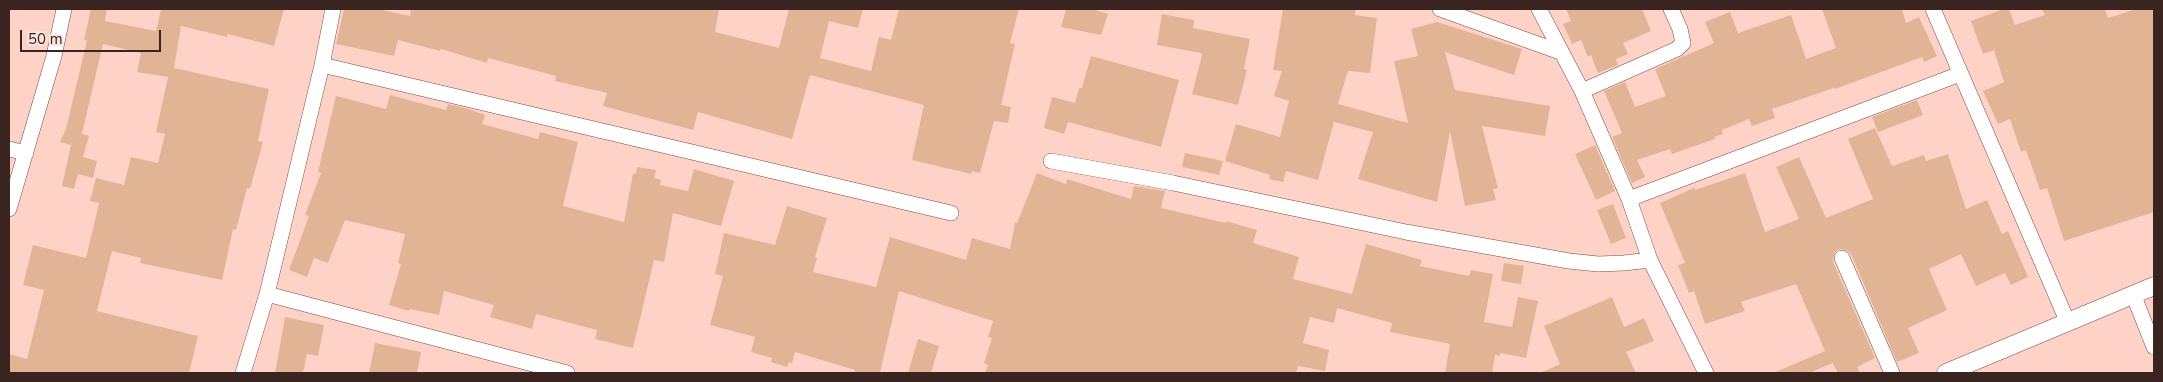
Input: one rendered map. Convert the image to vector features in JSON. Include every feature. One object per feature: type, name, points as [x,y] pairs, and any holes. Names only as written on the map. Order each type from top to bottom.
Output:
[{"type":"street","points":[[9,209],[54,56],[64,9]]},
{"type":"street","points":[[243,373],[267,294],[322,65],[332,9]]},
{"type":"street","points":[[1440,9],[1560,52]]},
{"type":"street","points":[[1538,9],[1582,92],[1629,199],[1650,260],[1706,373]]},
{"type":"street","points":[[1582,92],[1677,49],[1683,43],[1671,9]]},
{"type":"street","points":[[1933,9],[2068,323]]},
{"type":"street","points":[[322,65],[951,213]]},
{"type":"street","points":[[1629,199],[1960,74]]},
{"type":"street","points":[[9,149],[26,153]]},
{"type":"street","points":[[1051,161],[1173,183],[1406,232],[1569,261],[1624,264],[1650,260]]},
{"type":"street","points":[[1842,258],[1892,373]]},
{"type":"street","points":[[1946,373],[2154,286]]},
{"type":"street","points":[[267,294],[567,373]]},
{"type":"street","points":[[2133,294],[2154,347]]},
{"type":"building","points":[[91,9],[107,9],[105,21],[156,31],[161,9],[284,9],[274,46],[228,34],[227,37],[181,26],[174,68],[269,89],[258,141],[263,142],[250,189],[247,188],[236,230],[233,229],[222,280],[140,263],[141,258],[112,251],[97,311],[198,336],[189,373],[9,373],[9,354],[27,359],[44,290],[23,285],[33,245],[86,258],[99,203],[90,201],[96,178],[124,185],[131,157],[158,163],[165,134],[156,132],[168,77],[137,72],[141,53],[103,44],[82,134],[89,136],[83,157],[97,161],[93,178],[78,174],[74,189],[62,186],[71,145],[60,142],[66,129],[87,40],[84,40]]},
{"type":"building","points":[[344,9],[378,9],[410,16],[411,9],[719,9],[715,32],[779,48],[789,9],[863,9],[858,28],[829,21],[820,58],[871,71],[879,37],[891,40],[899,9],[1019,9],[1010,43],[1015,44],[1001,105],[1011,107],[1008,123],[994,121],[980,173],[972,171],[971,174],[912,160],[924,105],[810,75],[792,139],[698,112],[693,130],[603,106],[607,93],[555,81],[556,76],[488,58],[487,63],[441,49],[440,51],[398,40],[394,56],[336,44]]},
{"type":"building","points":[[1066,9],[1092,9],[1108,14],[1101,35],[1061,27]]},
{"type":"building","points":[[1283,9],[1356,9],[1355,15],[1377,18],[1370,73],[1348,71],[1338,104],[1408,123],[1394,61],[1418,56],[1411,29],[1437,22],[1522,49],[1514,75],[1445,52],[1455,90],[1550,106],[1545,136],[1482,126],[1498,188],[1493,189],[1496,200],[1465,206],[1450,131],[1437,202],[1358,179],[1373,132],[1334,122],[1318,180],[1286,171],[1283,182],[1269,179],[1270,175],[1225,161],[1236,124],[1280,137],[1289,101],[1274,96],[1282,71],[1273,70]]},
{"type":"building","points":[[1566,9],[1642,9],[1651,31],[1623,43],[1628,54],[1616,59],[1618,65],[1598,73],[1591,55],[1588,57],[1581,40],[1572,44],[1563,24],[1571,21]]},
{"type":"building","points":[[1822,9],[1902,9],[1906,23],[1919,17],[1937,56],[1924,62],[1922,57],[1835,89],[1772,109],[1775,118],[1752,126],[1749,119],[1722,130],[1723,134],[1714,137],[1715,139],[1672,154],[1670,149],[1637,160],[1645,177],[1632,183],[1612,137],[1622,133],[1604,91],[1625,82],[1635,107],[1666,96],[1655,69],[1714,43],[1705,22],[1730,12],[1738,33],[1791,15],[1806,59],[1836,48]]},
{"type":"building","points":[[2003,9],[2009,9],[2015,25],[2045,15],[2042,9],[2105,9],[2108,18],[2136,9],[2154,9],[2154,212],[2064,241],[2047,188],[2040,190],[2026,150],[2021,152],[2010,119],[1998,124],[1983,91],[2004,82],[1994,50],[1983,54],[1971,21]]},
{"type":"building","points":[[1162,14],[1194,20],[1193,28],[1250,39],[1244,69],[1247,70],[1238,105],[1192,94],[1202,55],[1201,53],[1157,45]]},
{"type":"building","points":[[1091,56],[1179,80],[1161,147],[1068,122],[1064,134],[1044,128],[1052,97],[1075,103],[1079,88],[1082,88]]},
{"type":"building","points":[[390,95],[446,110],[448,104],[465,108],[485,115],[482,124],[538,139],[540,132],[578,142],[563,206],[624,222],[633,173],[636,174],[637,167],[656,170],[654,178],[661,180],[660,185],[688,191],[694,169],[734,181],[721,226],[673,213],[664,262],[654,260],[633,348],[595,339],[597,330],[536,314],[532,329],[490,317],[494,305],[444,291],[439,315],[410,309],[409,311],[389,305],[401,264],[398,263],[405,234],[345,220],[328,263],[314,258],[307,277],[289,270],[309,216],[305,215],[321,173],[318,172],[336,96],[386,109]]},
{"type":"building","points":[[1917,100],[1923,115],[1878,132],[1872,117]]},
{"type":"building","points":[[1875,128],[1892,166],[1924,155],[1926,161],[1948,154],[1966,209],[1987,200],[2002,234],[2008,231],[2028,277],[2011,285],[2005,273],[1976,286],[1961,254],[1929,269],[1947,310],[1908,328],[1919,353],[1897,362],[1851,254],[1847,250],[1839,249],[1834,253],[1833,262],[1875,358],[1857,367],[1860,373],[1838,373],[1833,363],[1809,373],[1773,373],[1825,351],[1796,284],[1741,302],[1745,311],[1705,324],[1694,291],[1689,293],[1678,265],[1685,263],[1660,203],[1694,188],[1695,190],[1745,173],[1765,232],[1799,219],[1776,167],[1799,157],[1826,218],[1873,199],[1848,139]]},
{"type":"building","points":[[1595,145],[1615,191],[1596,200],[1575,154]]},
{"type":"building","points":[[1185,153],[1223,161],[1219,175],[1182,167]]},
{"type":"building","points":[[1037,173],[1066,184],[1067,179],[1131,199],[1134,186],[1165,191],[1161,208],[1226,223],[1226,221],[1257,230],[1253,243],[1299,257],[1293,279],[1352,294],[1366,244],[1422,260],[1420,266],[1469,276],[1471,270],[1493,274],[1484,322],[1512,327],[1518,297],[1538,301],[1526,358],[1500,353],[1500,356],[1495,355],[1492,373],[1445,373],[1450,344],[1390,332],[1392,323],[1337,308],[1334,323],[1310,317],[1303,343],[1329,350],[1325,371],[1298,366],[1296,373],[985,373],[988,365],[984,363],[992,338],[988,337],[993,321],[899,291],[880,373],[854,373],[855,370],[795,352],[792,363],[789,362],[787,367],[771,362],[772,358],[751,352],[755,337],[710,325],[723,276],[715,274],[724,233],[775,245],[787,206],[827,218],[815,257],[817,258],[813,272],[876,287],[890,237],[966,260],[972,238],[1010,249],[1015,223],[1017,223]]},
{"type":"building","points":[[1613,204],[1626,238],[1611,244],[1597,210]]},
{"type":"building","points":[[1504,263],[1524,266],[1521,284],[1501,281]]},
{"type":"building","points":[[1612,297],[1624,327],[1644,318],[1654,341],[1626,352],[1636,373],[1540,373],[1560,364],[1544,326]]},
{"type":"building","points":[[285,317],[324,325],[318,356],[307,354],[303,373],[275,373]]},
{"type":"building","points":[[918,339],[939,346],[931,373],[908,373]]},
{"type":"building","points":[[375,343],[421,352],[417,373],[369,373]]}]
